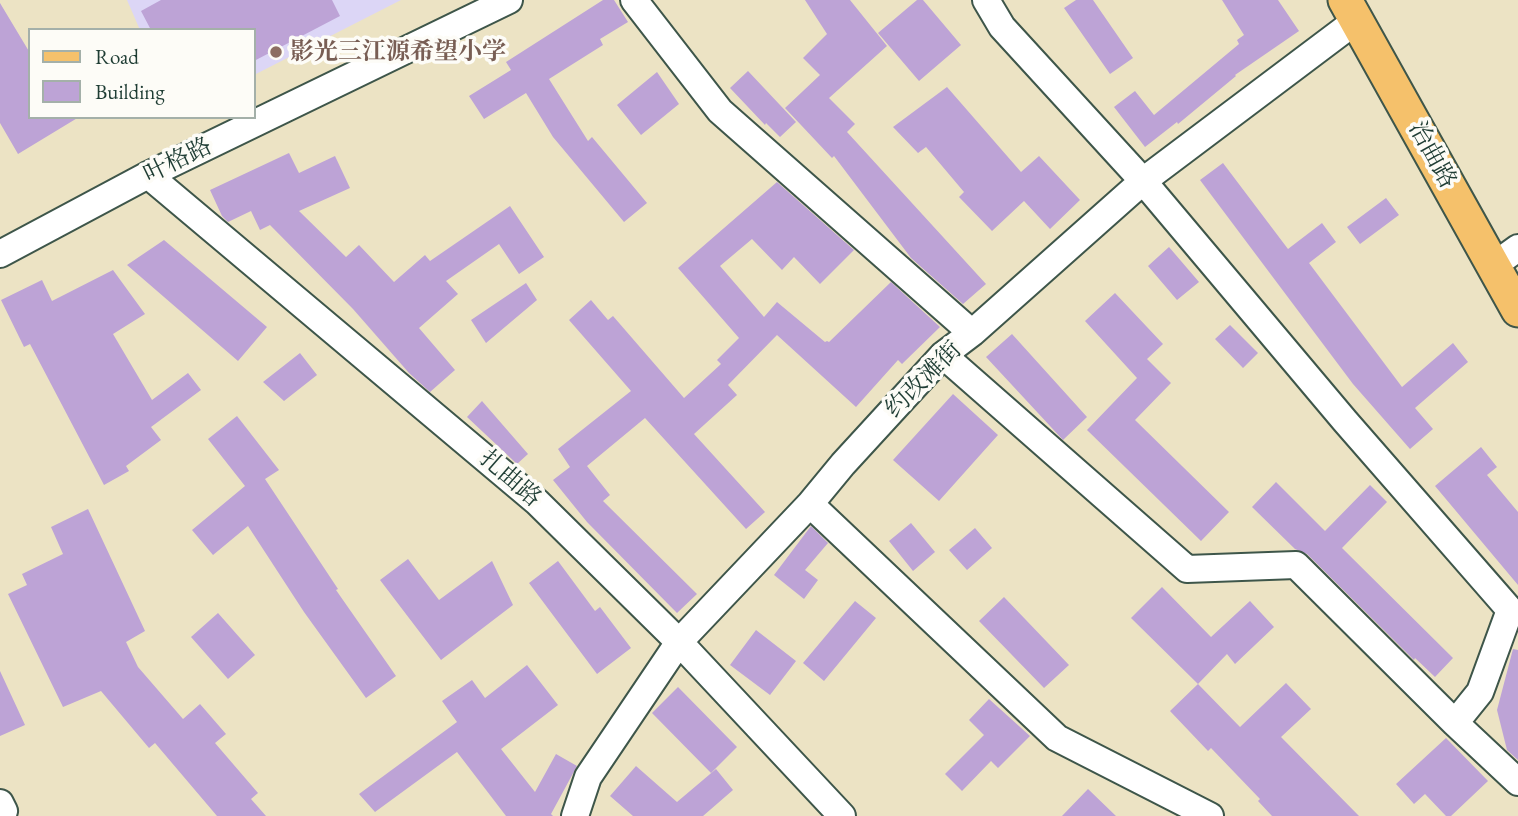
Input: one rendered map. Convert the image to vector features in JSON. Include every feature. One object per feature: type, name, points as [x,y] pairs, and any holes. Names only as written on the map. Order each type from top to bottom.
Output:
[{"type":"main road","name":"治曲路","points":[[1351,10],[1506,257],[1518,310]]},
{"type":"street","name":"叶格路","points":[[0,254],[148,175],[509,0]]},
{"type":"street","points":[[634,0],[720,111],[972,333]]},
{"type":"street","points":[[986,0],[1002,27],[1143,181],[1345,421],[1510,610],[1480,692],[1455,723]]},
{"type":"street","name":"约改滩街","points":[[575,816],[588,777],[679,642],[810,504],[943,355],[972,333],[1143,181],[1351,10]]},
{"type":"street","name":"扎曲路","points":[[148,175],[537,502],[679,642],[842,816]]},
{"type":"street","points":[[943,355],[1187,569],[1296,565],[1518,782]]},
{"type":"street","points":[[810,504],[1057,738],[1210,816]]},
{"type":"street","points":[[0,803],[4,811],[1,816]]},
{"type":"shaded area","name":"影光三江源希望小学","points":[[127,0],[401,0],[256,74],[256,28],[139,28]]},
{"type":"building","name":"影光三江源希望小学","points":[[161,0],[332,0],[340,16],[256,60],[256,28],[150,28],[141,11]]},
{"type":"building","points":[[603,0],[614,0],[628,22],[600,39],[603,45],[549,79],[588,141],[592,137],[647,203],[624,222],[553,137],[526,93],[484,119],[469,96],[511,70],[506,62]]},
{"type":"building","points":[[805,0],[850,0],[887,46],[829,98],[855,124],[847,132],[986,284],[963,304],[911,258],[834,156],[832,158],[785,108],[820,75],[803,58],[827,34]]},
{"type":"building","points":[[917,0],[923,0],[961,45],[919,81],[878,33]]},
{"type":"building","points":[[1076,0],[1093,0],[1133,58],[1110,74],[1064,8]]},
{"type":"building","points":[[1222,0],[1278,0],[1299,31],[1235,75],[1178,124],[1177,122],[1145,147],[1114,107],[1135,91],[1154,115],[1239,44],[1237,40],[1244,35]]},
{"type":"building","points":[[0,3],[28,50],[28,119],[76,119],[18,154],[0,123]]},
{"type":"building","points":[[748,71],[796,122],[780,137],[730,88]]},
{"type":"building","points":[[657,72],[679,104],[641,135],[617,105]]},
{"type":"building","points":[[947,87],[1021,172],[1039,156],[1080,200],[1050,229],[1024,201],[992,231],[959,197],[964,192],[926,147],[918,153],[893,127]]},
{"type":"building","points":[[289,153],[299,173],[335,156],[350,188],[299,211],[346,257],[359,245],[394,282],[425,255],[430,261],[510,206],[544,257],[519,274],[499,244],[446,281],[458,294],[419,328],[455,370],[430,392],[270,225],[260,230],[251,211],[228,222],[222,216],[210,190]]},
{"type":"building","points":[[1223,163],[1288,249],[1322,223],[1336,242],[1309,263],[1402,387],[1453,343],[1468,362],[1415,408],[1433,429],[1410,449],[1353,384],[1200,180]]},
{"type":"building","points":[[777,182],[854,250],[820,284],[794,257],[782,270],[752,239],[720,266],[764,317],[777,302],[825,342],[829,342],[891,282],[940,327],[902,364],[898,360],[856,407],[777,335],[728,385],[737,395],[694,434],[765,512],[746,529],[645,418],[587,466],[610,495],[603,501],[697,594],[677,613],[587,522],[553,480],[570,467],[558,449],[631,391],[569,320],[591,300],[608,320],[613,316],[684,398],[721,364],[717,360],[739,338],[678,268]]},
{"type":"building","points":[[1386,198],[1399,215],[1360,244],[1347,227]]},
{"type":"building","points":[[164,240],[267,327],[238,361],[127,265]]},
{"type":"building","points":[[1169,247],[1199,282],[1177,300],[1148,266]]},
{"type":"building","points":[[113,270],[145,314],[113,334],[152,400],[188,373],[201,390],[151,427],[161,440],[126,466],[129,471],[104,485],[30,344],[24,347],[1,300],[42,280],[52,301]]},
{"type":"building","points":[[526,283],[537,300],[486,343],[471,320]]},
{"type":"building","points":[[1115,293],[1163,344],[1147,359],[1171,383],[1135,420],[1229,512],[1201,541],[1087,430],[1137,378],[1085,321]]},
{"type":"building","points":[[1230,325],[1258,353],[1243,368],[1215,339]]},
{"type":"building","points":[[1012,334],[1087,417],[1063,440],[986,357]]},
{"type":"building","points":[[300,353],[317,375],[284,401],[263,382]]},
{"type":"building","points":[[953,394],[998,435],[939,501],[893,460]]},
{"type":"building","points":[[482,401],[528,454],[517,464],[467,417]]},
{"type":"building","points":[[237,416],[279,470],[265,479],[338,589],[336,590],[396,676],[366,698],[304,612],[248,526],[213,555],[192,530],[245,486],[208,439]]},
{"type":"building","points":[[1481,447],[1497,467],[1487,475],[1518,512],[1518,585],[1435,486]]},
{"type":"building","points":[[1276,482],[1325,531],[1370,485],[1387,502],[1342,548],[1453,658],[1435,677],[1415,658],[1414,660],[1307,554],[1295,549],[1252,507]]},
{"type":"building","points":[[88,509],[145,631],[126,642],[138,667],[183,719],[200,704],[226,734],[215,743],[258,793],[251,799],[266,816],[217,816],[155,743],[149,748],[101,691],[63,707],[8,594],[27,585],[22,574],[63,554],[51,527]]},
{"type":"building","points":[[911,523],[935,552],[913,571],[889,541]]},
{"type":"building","points":[[811,526],[828,543],[805,570],[818,580],[804,599],[774,575]]},
{"type":"building","points":[[975,528],[992,548],[967,570],[949,550]]},
{"type":"building","points":[[408,559],[439,600],[492,561],[513,605],[441,660],[380,580]]},
{"type":"building","points":[[558,561],[595,611],[600,607],[631,648],[597,674],[529,583]]},
{"type":"building","points":[[1162,587],[1211,637],[1250,601],[1274,627],[1235,664],[1227,654],[1198,684],[1131,618]]},
{"type":"building","points":[[1004,597],[1069,665],[1044,688],[979,621]]},
{"type":"building","points":[[855,601],[876,618],[824,681],[803,663]]},
{"type":"building","points":[[218,613],[255,655],[228,679],[191,637]]},
{"type":"building","points":[[756,630],[796,661],[770,695],[730,665]]},
{"type":"building","points":[[1513,649],[1518,650],[1518,760],[1507,750],[1497,710]]},
{"type":"building","points":[[527,665],[558,705],[501,749],[535,792],[556,754],[577,766],[551,814],[553,816],[506,816],[457,752],[375,812],[359,794],[457,722],[442,701],[472,680],[485,698]]},
{"type":"building","points":[[0,671],[25,725],[0,736]]},
{"type":"building","points":[[1286,683],[1311,709],[1281,737],[1359,816],[1272,816],[1258,801],[1260,799],[1211,748],[1208,751],[1170,711],[1198,684],[1240,727]]},
{"type":"building","points":[[678,687],[737,747],[711,773],[652,713]]},
{"type":"building","points":[[989,699],[1030,736],[998,768],[991,761],[962,791],[945,774],[984,735],[969,720]]},
{"type":"building","points":[[1446,738],[1488,781],[1451,816],[1446,816],[1425,794],[1414,804],[1396,784]]},
{"type":"building","points":[[636,766],[677,802],[716,769],[733,790],[703,816],[633,816],[610,796]]},
{"type":"building","points":[[1088,789],[1116,816],[1062,816]]},
{"type":"place","name":"影光三江源希望小学","points":[[276,52]]}]
